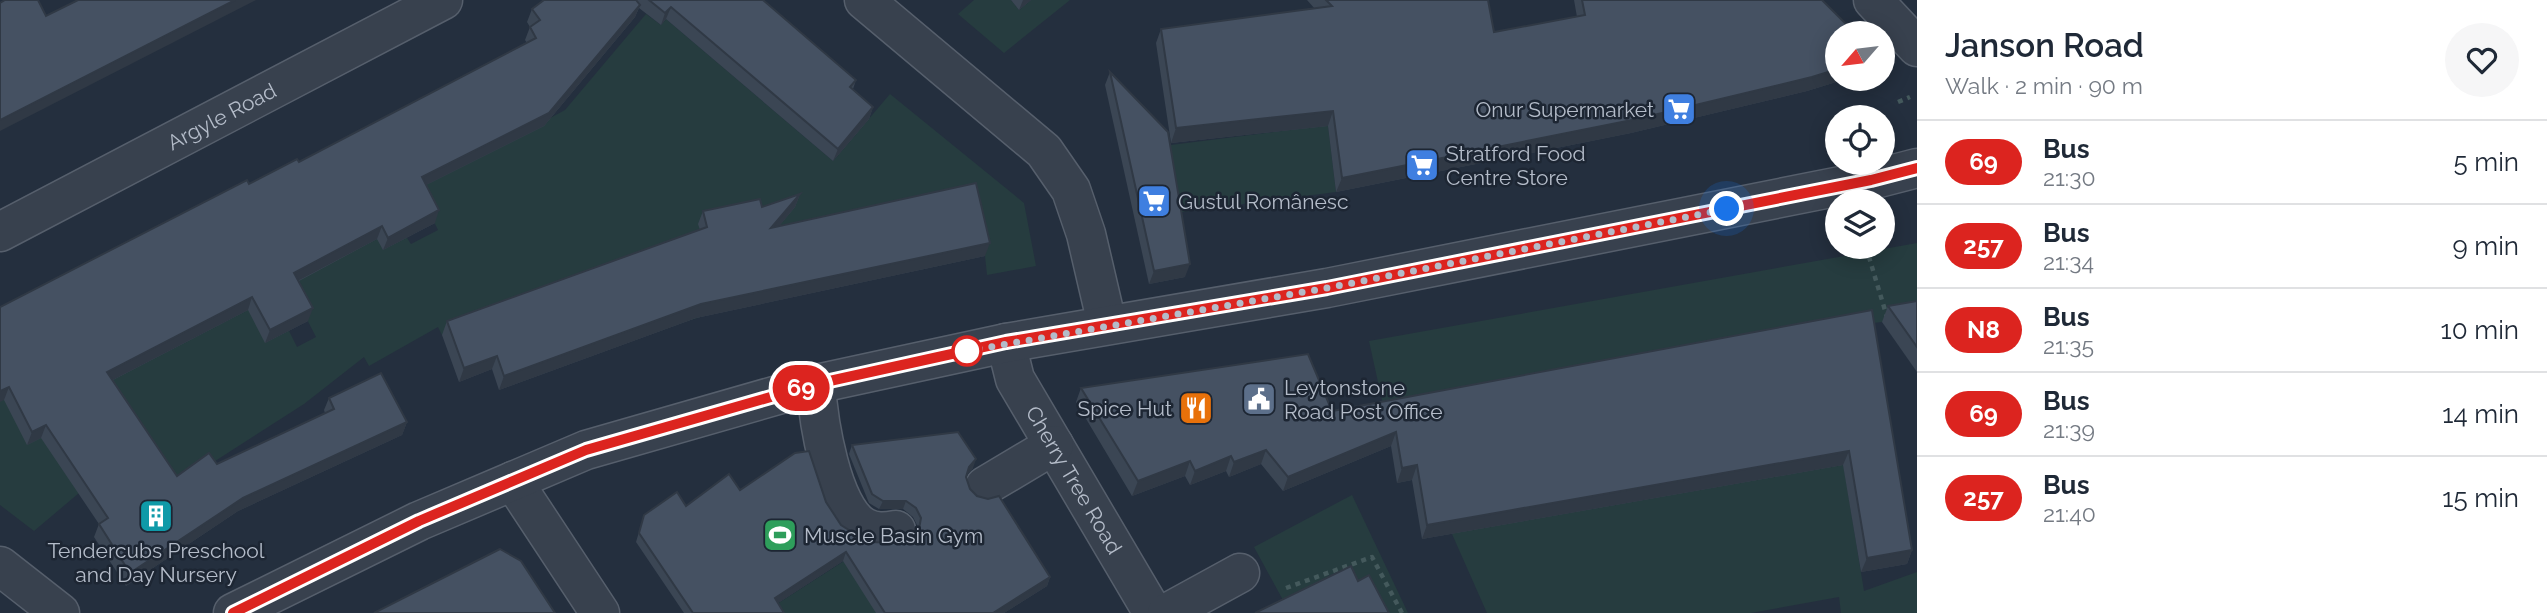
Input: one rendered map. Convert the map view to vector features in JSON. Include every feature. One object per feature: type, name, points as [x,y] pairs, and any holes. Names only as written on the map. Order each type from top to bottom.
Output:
[{"type":"street","name":"Argyle Road","points":[[0,232],[443,0]]},
{"type":"street","points":[[864,0],[1044,151],[1071,190],[1086,234],[1107,324]]},
{"type":"street","points":[[1873,0],[1917,47]]},
{"type":"street","points":[[234,613],[419,521],[586,450],[816,384],[1006,342],[1327,288],[1871,180],[1917,168]]},
{"type":"street","name":"Cherry Tree Road","points":[[1006,342],[1015,379],[1153,613]]},
{"type":"street","points":[[816,384],[818,419],[823,443],[832,476],[850,513],[862,527],[881,533],[896,530]]},
{"type":"street","points":[[985,486],[1054,445]]},
{"type":"street","points":[[513,481],[600,613]]},
{"type":"street","points":[[0,566],[60,613]]},
{"type":"street","points":[[1167,613],[1240,573]]},
{"type":"path","points":[[1870,259],[1888,321]]},
{"type":"path","points":[[1279,591],[1372,557],[1402,613]]},
{"type":"green space","points":[[974,0],[1011,0],[1019,10],[1031,0],[1070,0],[1004,53],[958,14]]},
{"type":"green space","points":[[646,14],[661,25],[666,19],[833,161],[890,94],[1024,203],[1036,266],[987,275],[985,256],[761,242],[699,224],[705,253],[704,316],[678,324],[654,259],[442,335],[438,327],[369,366],[364,357],[304,404],[181,483],[79,493],[34,531],[0,505],[0,401],[87,355],[246,307],[289,331],[297,347],[316,337],[262,232],[310,206],[407,238],[411,244],[438,230],[418,189],[565,110]]},
{"type":"green space","points":[[1328,125],[1336,192],[1175,213],[1163,146]]},
{"type":"green space","points":[[1917,243],[1917,317],[1824,330],[1385,414],[1369,341],[1828,259],[1895,259],[1895,247]]},
{"type":"green space","points":[[1834,407],[1864,591],[1917,572],[1917,613],[1841,613],[1839,597],[1751,613],[1487,613],[1452,534]]},
{"type":"green space","points":[[1352,495],[1408,613],[1290,613],[1254,547]]},
{"type":"green space","points":[[844,561],[877,613],[763,613]]},
{"type":"building","points":[[5,0],[38,0],[46,16],[78,0],[235,0],[0,120],[0,3]]},
{"type":"building","points":[[544,0],[636,0],[640,5],[549,113],[422,177],[439,210],[388,238],[382,226],[294,273],[313,308],[270,330],[252,297],[107,372],[177,476],[209,453],[217,464],[334,409],[329,398],[381,373],[407,422],[243,498],[130,573],[99,524],[108,518],[46,425],[32,432],[9,387],[0,391],[0,307],[247,180],[249,184],[297,159],[299,162],[536,38],[530,27],[540,20],[532,9]]},
{"type":"building","points":[[649,0],[763,0],[856,80],[850,87],[873,107],[838,149],[671,7],[665,13]]},
{"type":"building","points":[[1326,0],[1488,0],[1494,32],[1585,15],[1582,0],[1822,0],[1843,21],[1825,21],[1825,73],[1637,119],[1342,178],[1333,111],[1176,128],[1161,29],[1332,6]]},
{"type":"building","points":[[1110,72],[1168,132],[1190,264],[1154,271]]},
{"type":"building","points":[[976,183],[990,243],[701,304],[504,376],[497,356],[464,368],[447,321],[707,227],[703,211],[760,199],[762,207],[800,194],[771,228]]},
{"type":"building","points":[[1917,301],[1917,347],[1888,306]]},
{"type":"building","points":[[1872,310],[1912,550],[1867,558],[1849,451],[1427,525],[1417,465],[1402,468],[1396,432],[1288,477],[1266,450],[1234,462],[1231,456],[1195,471],[1190,461],[1138,481],[1081,388],[1308,354],[1332,411]]},
{"type":"building","points":[[958,432],[976,459],[969,467],[966,477],[970,489],[977,496],[988,499],[999,496],[1050,577],[993,613],[885,613],[846,552],[775,598],[784,613],[693,613],[639,533],[644,515],[677,492],[686,506],[729,474],[740,490],[795,453],[809,451],[826,502],[841,525],[868,542],[903,543],[913,538],[919,529],[921,518],[916,508],[906,501],[883,501],[872,494],[852,445]]},
{"type":"building","points":[[500,549],[521,561],[555,613],[374,613]]},
{"type":"building","points":[[1351,566],[1358,581],[1369,575],[1389,613],[1255,613]]},
{"type":"bus line","name":"69","points":[[233,613],[419,521],[586,450],[816,384],[1006,342],[1327,288],[1871,180],[1917,168]]},
{"type":"place","name":"Onur Supermarket","points":[[1679,109]]},
{"type":"place","name":"Stratford Food Centre Store","points":[[1422,165]]},
{"type":"place","name":"Gustul Românesc","points":[[1154,201]]},
{"type":"place","name":"Leytonstone Road Post Office","points":[[1259,399]]},
{"type":"place","name":"Spice Hut","points":[[1196,408]]},
{"type":"place","name":"Tendercubs Preschool and Day Nursery","points":[[156,516]]},
{"type":"place","name":"Muscle Basin Gym","points":[[780,535]]},
{"type":"route","points":[[967,351],[1006,342],[1327,288],[1727,209]]}]
